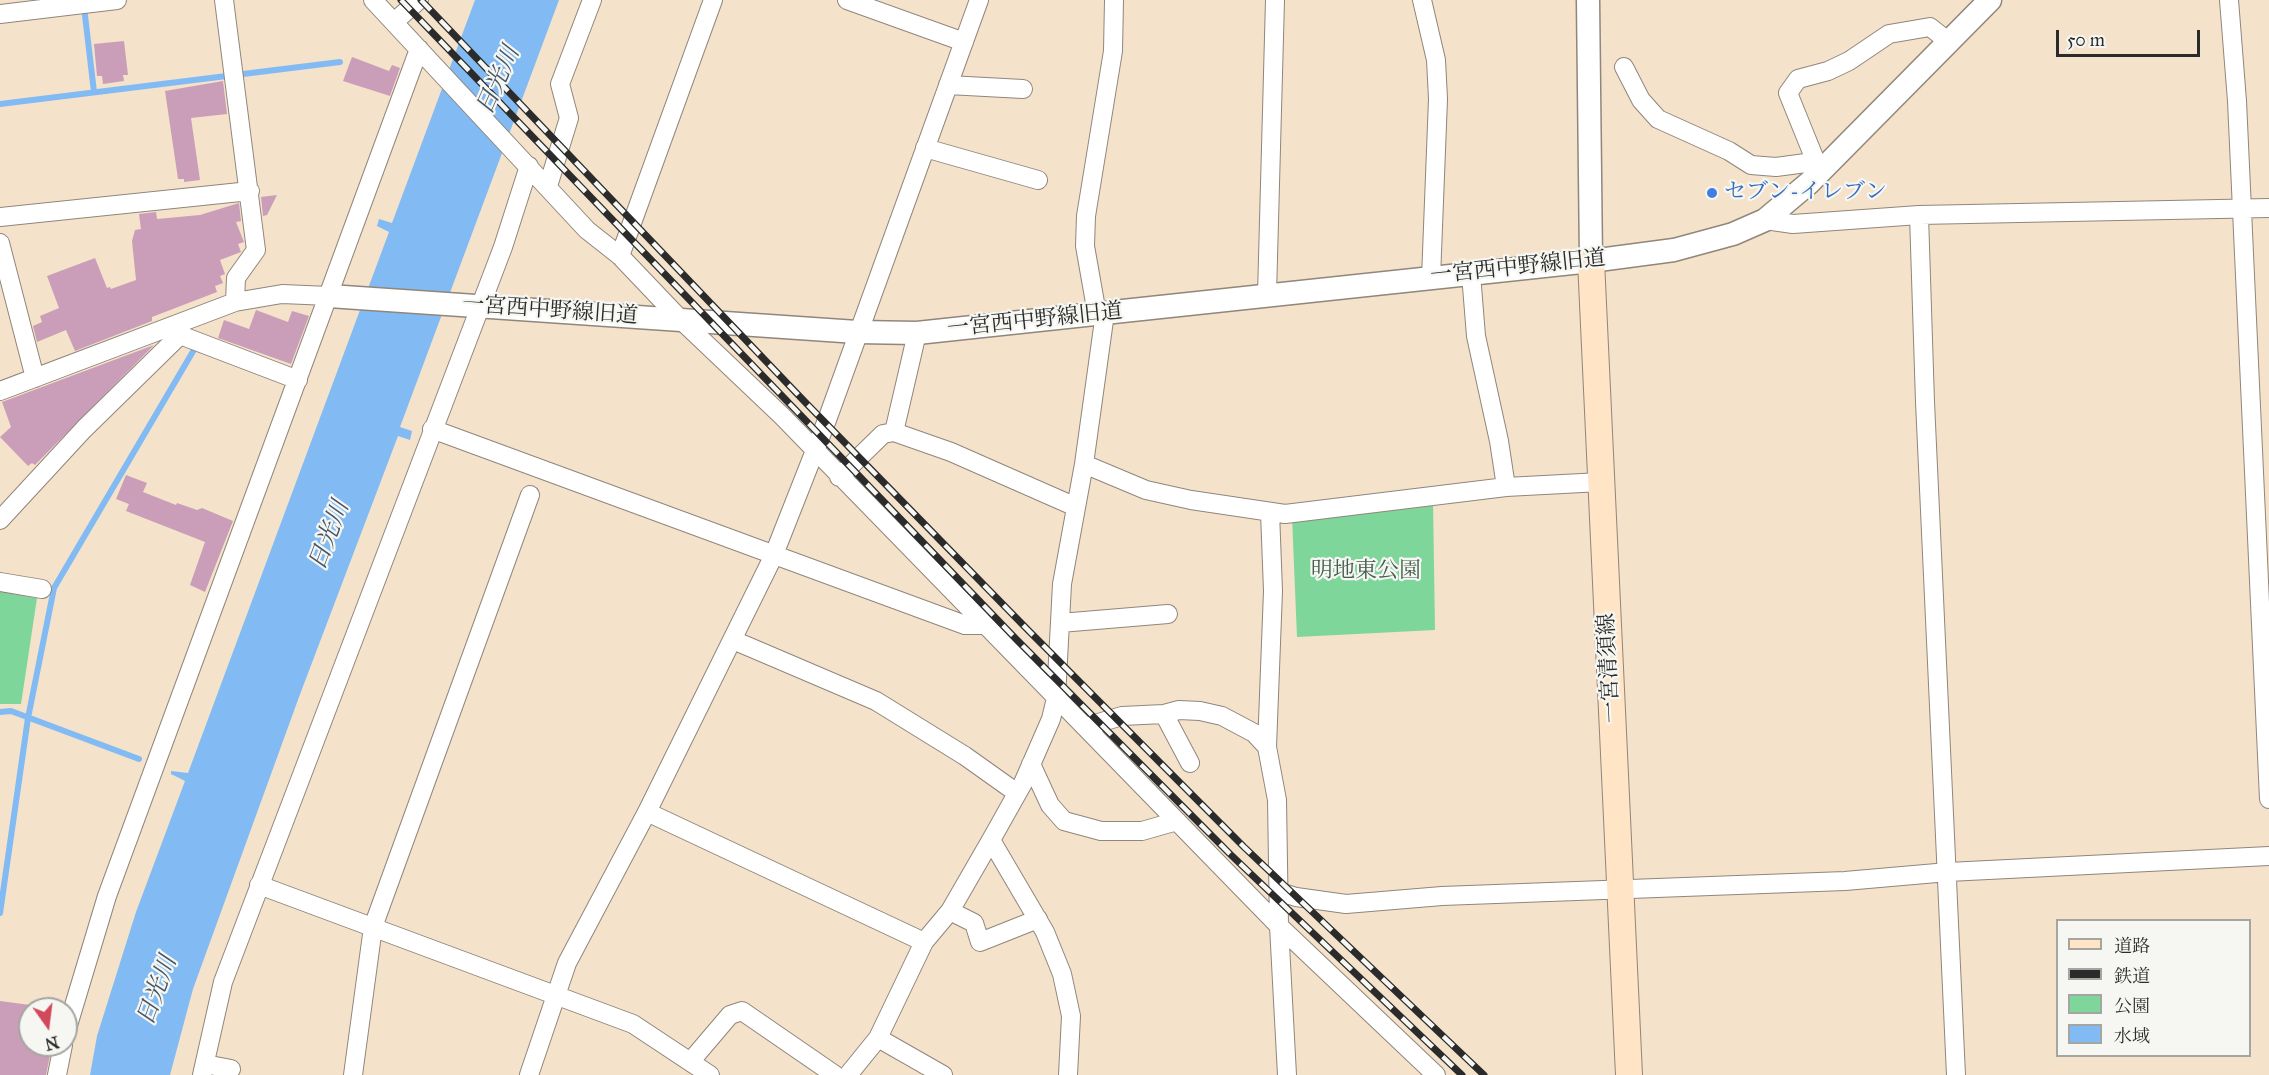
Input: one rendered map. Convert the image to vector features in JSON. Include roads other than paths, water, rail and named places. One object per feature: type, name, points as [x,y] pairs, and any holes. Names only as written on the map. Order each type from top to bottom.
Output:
[{"type":"main road","name":"一宮清須線","points":[[1591,261],[1629,1075]]},
{"type":"street","points":[[0,14],[117,0]]},
{"type":"street","points":[[225,0],[256,250],[236,278],[235,302]]},
{"type":"street","points":[[373,0],[587,230],[620,256],[681,320],[782,416],[984,626],[1279,926],[1436,1075]]},
{"type":"street","points":[[394,22],[419,0]]},
{"type":"street","points":[[548,186],[570,118],[560,84],[592,0]]},
{"type":"street","points":[[620,256],[713,0]]},
{"type":"street","points":[[847,0],[964,42]]},
{"type":"street","points":[[529,1075],[567,963],[647,812],[773,556],[814,451],[979,0]]},
{"type":"street","points":[[848,1075],[878,1038],[924,942],[950,911],[992,840],[1031,765],[1051,719],[1056,698],[1062,584],[1084,464],[1101,314],[1085,246],[1086,226],[1113,51],[1114,0]]},
{"type":"street","points":[[1267,295],[1275,0]]},
{"type":"street","points":[[1422,0],[1436,60],[1437,89],[1431,278]]},
{"type":"street","points":[[1588,0],[1591,261]]},
{"type":"street","name":"一宮西中野線旧道","points":[[0,392],[177,330],[235,302],[282,294],[857,332],[917,333],[1591,261],[1674,250],[1733,234],[1765,220],[1820,172],[1990,0]]},
{"type":"street","points":[[2229,0],[2242,208],[2269,799]]},
{"type":"street","points":[[1820,172],[1788,93],[1798,79],[1828,71],[1849,61],[1890,34],[1930,27],[1948,42]]},
{"type":"street","points":[[77,997],[107,896],[419,49]]},
{"type":"street","points":[[1624,67],[1641,100],[1658,119],[1729,151],[1750,165],[1776,167],[1806,163],[1820,172]]},
{"type":"street","points":[[948,85],[1023,89]]},
{"type":"street","points":[[925,148],[1038,180]]},
{"type":"street","points":[[231,1070],[203,1069],[223,982],[503,247],[529,166]]},
{"type":"street","points":[[0,217],[250,191]]},
{"type":"street","points":[[1765,220],[1792,224],[1919,215],[2269,208]]},
{"type":"street","points":[[1919,215],[1925,402],[1956,1075]]},
{"type":"street","points":[[0,243],[35,378]]},
{"type":"street","points":[[1471,274],[1476,336],[1499,441],[1506,488]]},
{"type":"street","points":[[0,520],[177,330],[298,380]]},
{"type":"street","points":[[894,432],[917,333]]},
{"type":"street","points":[[432,429],[965,625],[984,626]]},
{"type":"street","points":[[839,477],[883,434],[894,432],[951,452],[1076,507]]},
{"type":"street","points":[[1084,464],[1146,490],[1285,514],[1506,488],[1601,482]]},
{"type":"street","points":[[353,1075],[372,927],[530,495]]},
{"type":"street","points":[[1270,512],[1272,591],[1267,747],[1277,800],[1279,926],[1287,1075]]},
{"type":"street","points":[[0,582],[42,589]]},
{"type":"street","points":[[1060,624],[1168,614]]},
{"type":"street","points":[[733,640],[876,701],[965,756],[1017,793]]},
{"type":"street","points":[[1085,728],[1122,716],[1164,714],[1179,710],[1222,716],[1254,733],[1267,747]]},
{"type":"street","points":[[1164,714],[1190,763]]},
{"type":"street","points":[[1031,765],[1050,805],[1064,821],[1101,831],[1142,831],[1177,821]]},
{"type":"street","points":[[647,812],[924,942]]},
{"type":"street","points":[[992,840],[1038,919],[1062,974],[1071,1016],[1068,1075]]},
{"type":"street","points":[[1280,892],[1296,897],[1346,904],[1442,896],[1845,880],[1948,872],[2269,856]]},
{"type":"street","points":[[259,885],[633,1024],[710,1075]]},
{"type":"street","points":[[950,911],[974,924],[980,942],[1038,919]]},
{"type":"street","points":[[690,1062],[730,1015],[742,1011],[835,1075]]},
{"type":"street","points":[[878,1038],[943,1075]]},
{"type":"street","points":[[57,1075],[61,1057]]},
{"type":"water","name":"日光川","points":[[475,0],[559,0],[400,427],[412,431],[410,440],[398,436],[299,697],[193,989],[170,1075],[90,1075],[97,1036],[136,912],[185,781],[171,774],[171,771],[188,773],[389,232],[377,226],[379,219],[392,223]]},
{"type":"waterway","points":[[84,7],[94,92]]},
{"type":"waterway","points":[[0,104],[340,62]]},
{"type":"waterway","points":[[0,913],[28,718],[54,588],[195,348]]},
{"type":"waterway","points":[[0,712],[11,711],[139,759]]},
{"type":"railway","points":[[401,0],[1016,639],[1230,854],[1462,1075]]},
{"type":"railway","points":[[421,0],[805,402],[1027,629],[1244,847],[1484,1075]]},
{"type":"place","name":"セブン-イレブン","points":[[1712,193]]},
{"type":"park label","name":"明地東公園","points":[[1366,572]]}]
